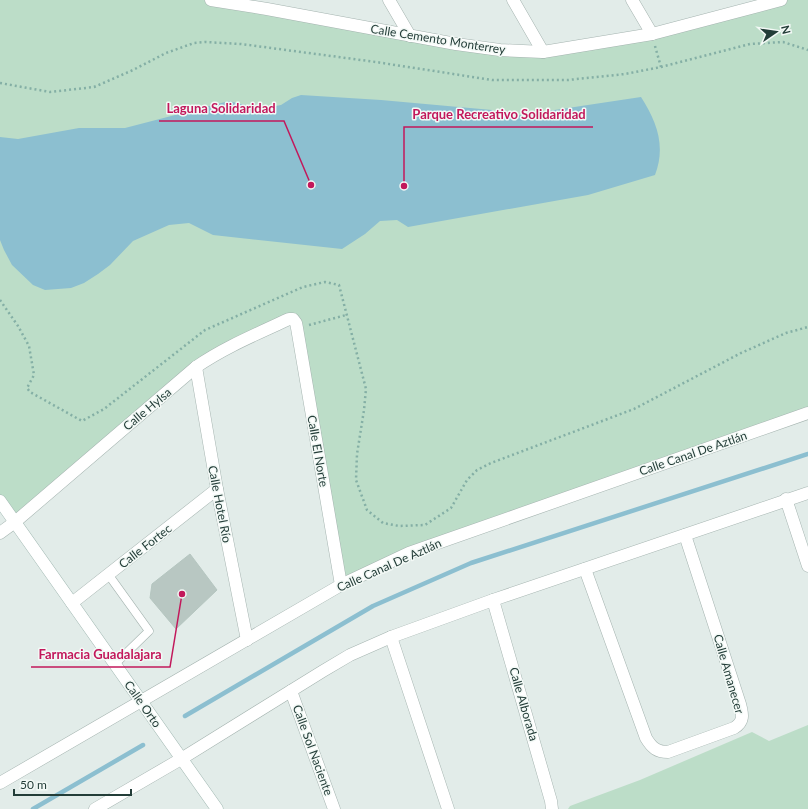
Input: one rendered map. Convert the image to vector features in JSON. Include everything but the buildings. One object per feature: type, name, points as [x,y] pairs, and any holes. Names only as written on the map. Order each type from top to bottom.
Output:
[{"type":"street","name":"Calle Cemento Monterrey","points":[[211,0],[265,5],[410,36],[456,44],[485,48],[543,52],[652,34],[753,3],[781,0]]},
{"type":"street","points":[[389,0],[410,36]]},
{"type":"street","points":[[513,0],[543,52]]},
{"type":"street","points":[[632,0],[652,34]]},
{"type":"street","name":"Calle Hylsa","points":[[0,533],[15,522],[196,367],[217,353],[289,319],[295,324]]},
{"type":"street","name":"Calle El Norte","points":[[295,324],[341,585]]},
{"type":"street","name":"Calle Hotel Río","points":[[196,367],[217,489],[247,640]]},
{"type":"street","name":"Calle Canal De Aztlán","points":[[0,784],[141,700],[341,585],[409,553],[431,544],[808,413]]},
{"type":"street","name":"Calle Fortec","points":[[72,603],[217,489]]},
{"type":"street","points":[[95,809],[181,759],[350,656],[391,636],[808,492]]},
{"type":"street","points":[[786,499],[808,566]]},
{"type":"street","name":"Calle Orto","points":[[0,501],[217,809]]},
{"type":"street","name":"Calle Amanecer","points":[[585,569],[646,738],[654,749],[660,752],[668,752],[734,728],[739,724],[742,716],[740,704],[685,535]]},
{"type":"street","name":"Calle Alborada","points":[[494,600],[552,809]]},
{"type":"street","points":[[391,636],[448,809]]},
{"type":"street","name":"Calle Sol Naciente","points":[[291,691],[334,809]]},
{"type":"lane","points":[[108,574],[149,631],[115,664]]},
{"type":"path","points":[[652,34],[661,67]]},
{"type":"path","points":[[0,83],[50,92],[94,87],[133,70],[166,53],[194,43],[205,42],[241,44],[376,62],[492,80],[568,80],[625,74],[661,67],[750,44],[783,42],[808,50]]},
{"type":"path","points":[[0,300],[18,326],[29,346],[34,375],[27,388],[30,392],[82,421],[104,409],[205,330],[303,287],[325,282],[339,285],[366,389],[364,410],[356,454],[356,480],[367,510],[383,523],[399,526],[425,525],[451,508],[467,480],[477,470],[491,462],[634,409],[741,353],[786,333],[808,327]]},
{"type":"path","points":[[295,324],[346,315]]},
{"type":"green space","points":[[0,0],[203,0],[543,52],[781,0],[808,0],[808,412],[458,535],[341,585],[297,328],[289,319],[196,367],[15,522],[0,501]]},
{"type":"green space","points":[[808,725],[808,809],[568,809],[570,806],[640,780],[752,732],[769,741]]},
{"type":"water","points":[[301,95],[381,100],[492,110],[502,118],[641,97],[647,106],[658,134],[660,154],[655,175],[588,195],[408,227],[397,220],[380,221],[365,234],[342,249],[213,235],[189,223],[169,225],[133,241],[110,265],[84,283],[71,288],[45,290],[33,285],[12,265],[0,240],[0,137],[18,139],[79,128],[125,128],[229,101],[245,105],[270,107],[281,105],[292,98]]},
{"type":"waterway","points":[[185,716],[373,606],[471,563],[808,454]]},
{"type":"waterway","points":[[33,809],[143,745]]},
{"type":"place","name":"Laguna Solidaridad","points":[[311,185]]},
{"type":"place","name":"Parque Recreativo Solidaridad","points":[[404,186]]},
{"type":"place","name":"Farmacia Guadalajara","points":[[182,594]]}]
